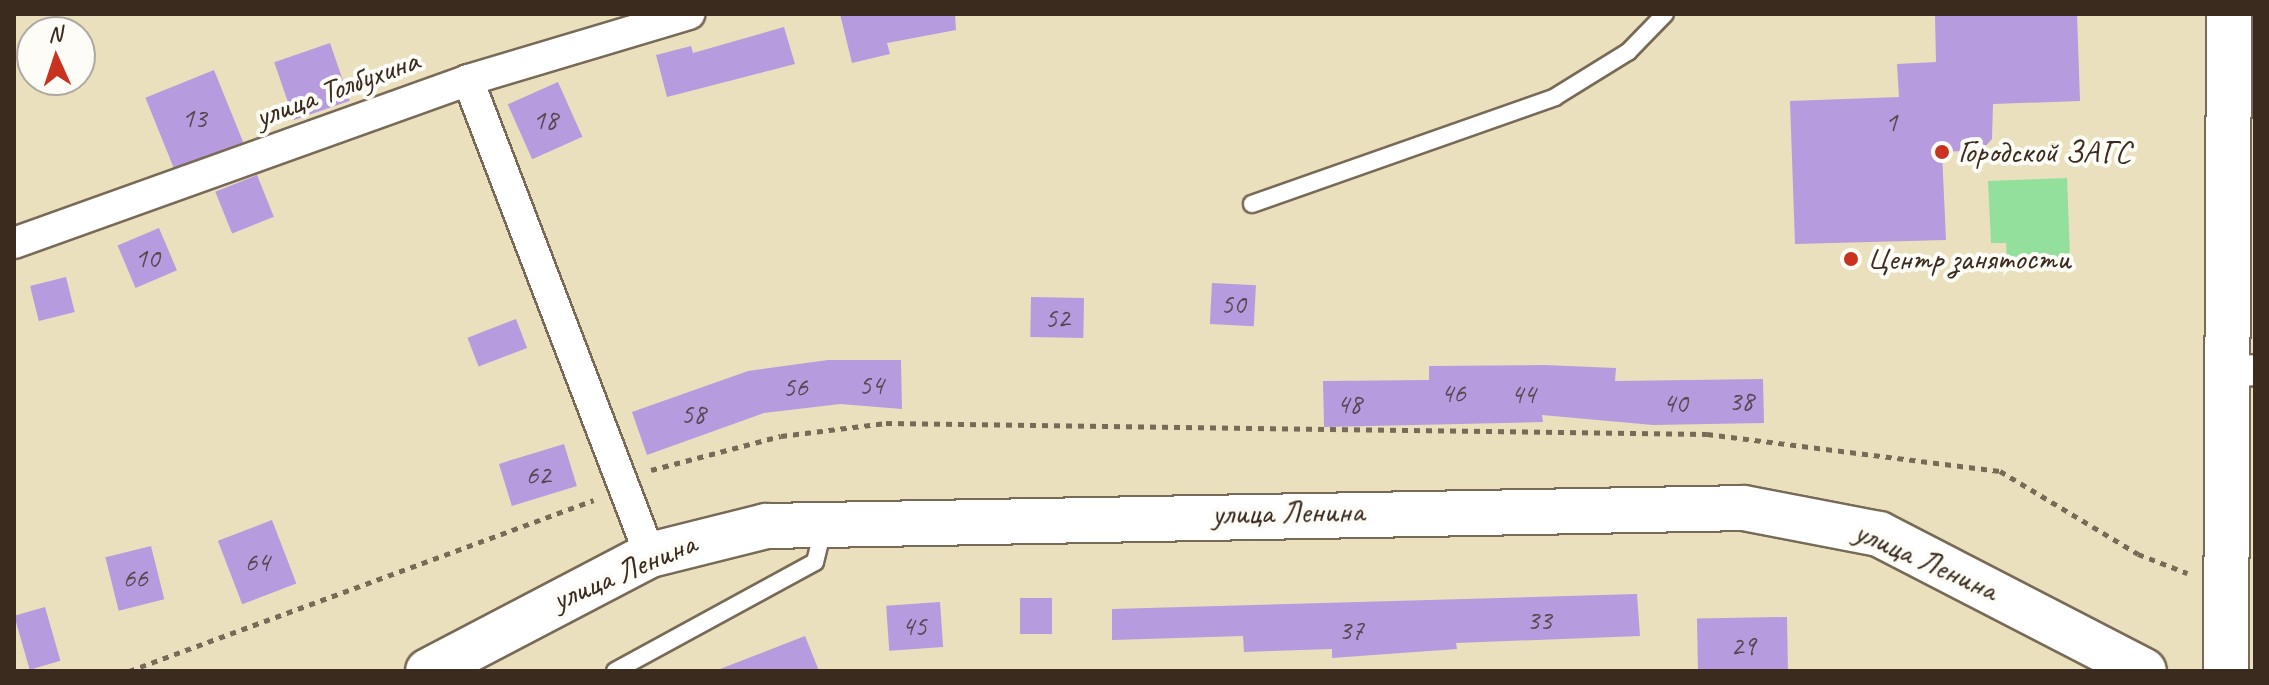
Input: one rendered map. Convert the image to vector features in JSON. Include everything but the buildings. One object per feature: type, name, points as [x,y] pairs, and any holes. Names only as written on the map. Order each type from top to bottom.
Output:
[{"type":"main road","points":[[2226,671],[2243,370],[2229,14]]},
{"type":"main road","name":"улица Ленина","points":[[428,671],[650,555],[706,536],[825,521],[1744,508],[1879,534],[2144,671]]},
{"type":"street","name":"улица Толбухина","points":[[14,243],[468,80],[689,14]]},
{"type":"street","points":[[468,80],[650,555]]},
{"type":"lane","points":[[1252,204],[1555,97],[1628,52],[1665,14]]},
{"type":"lane","points":[[615,671],[815,562],[825,521]]},
{"type":"green space","points":[[2067,178],[2070,257],[2007,260],[2006,243],[1991,243],[1988,181]]},
{"type":"place","name":"Городской ЗАГС","points":[[1942,152]]},
{"type":"place","name":"Центр занятости","points":[[1851,259]]}]
